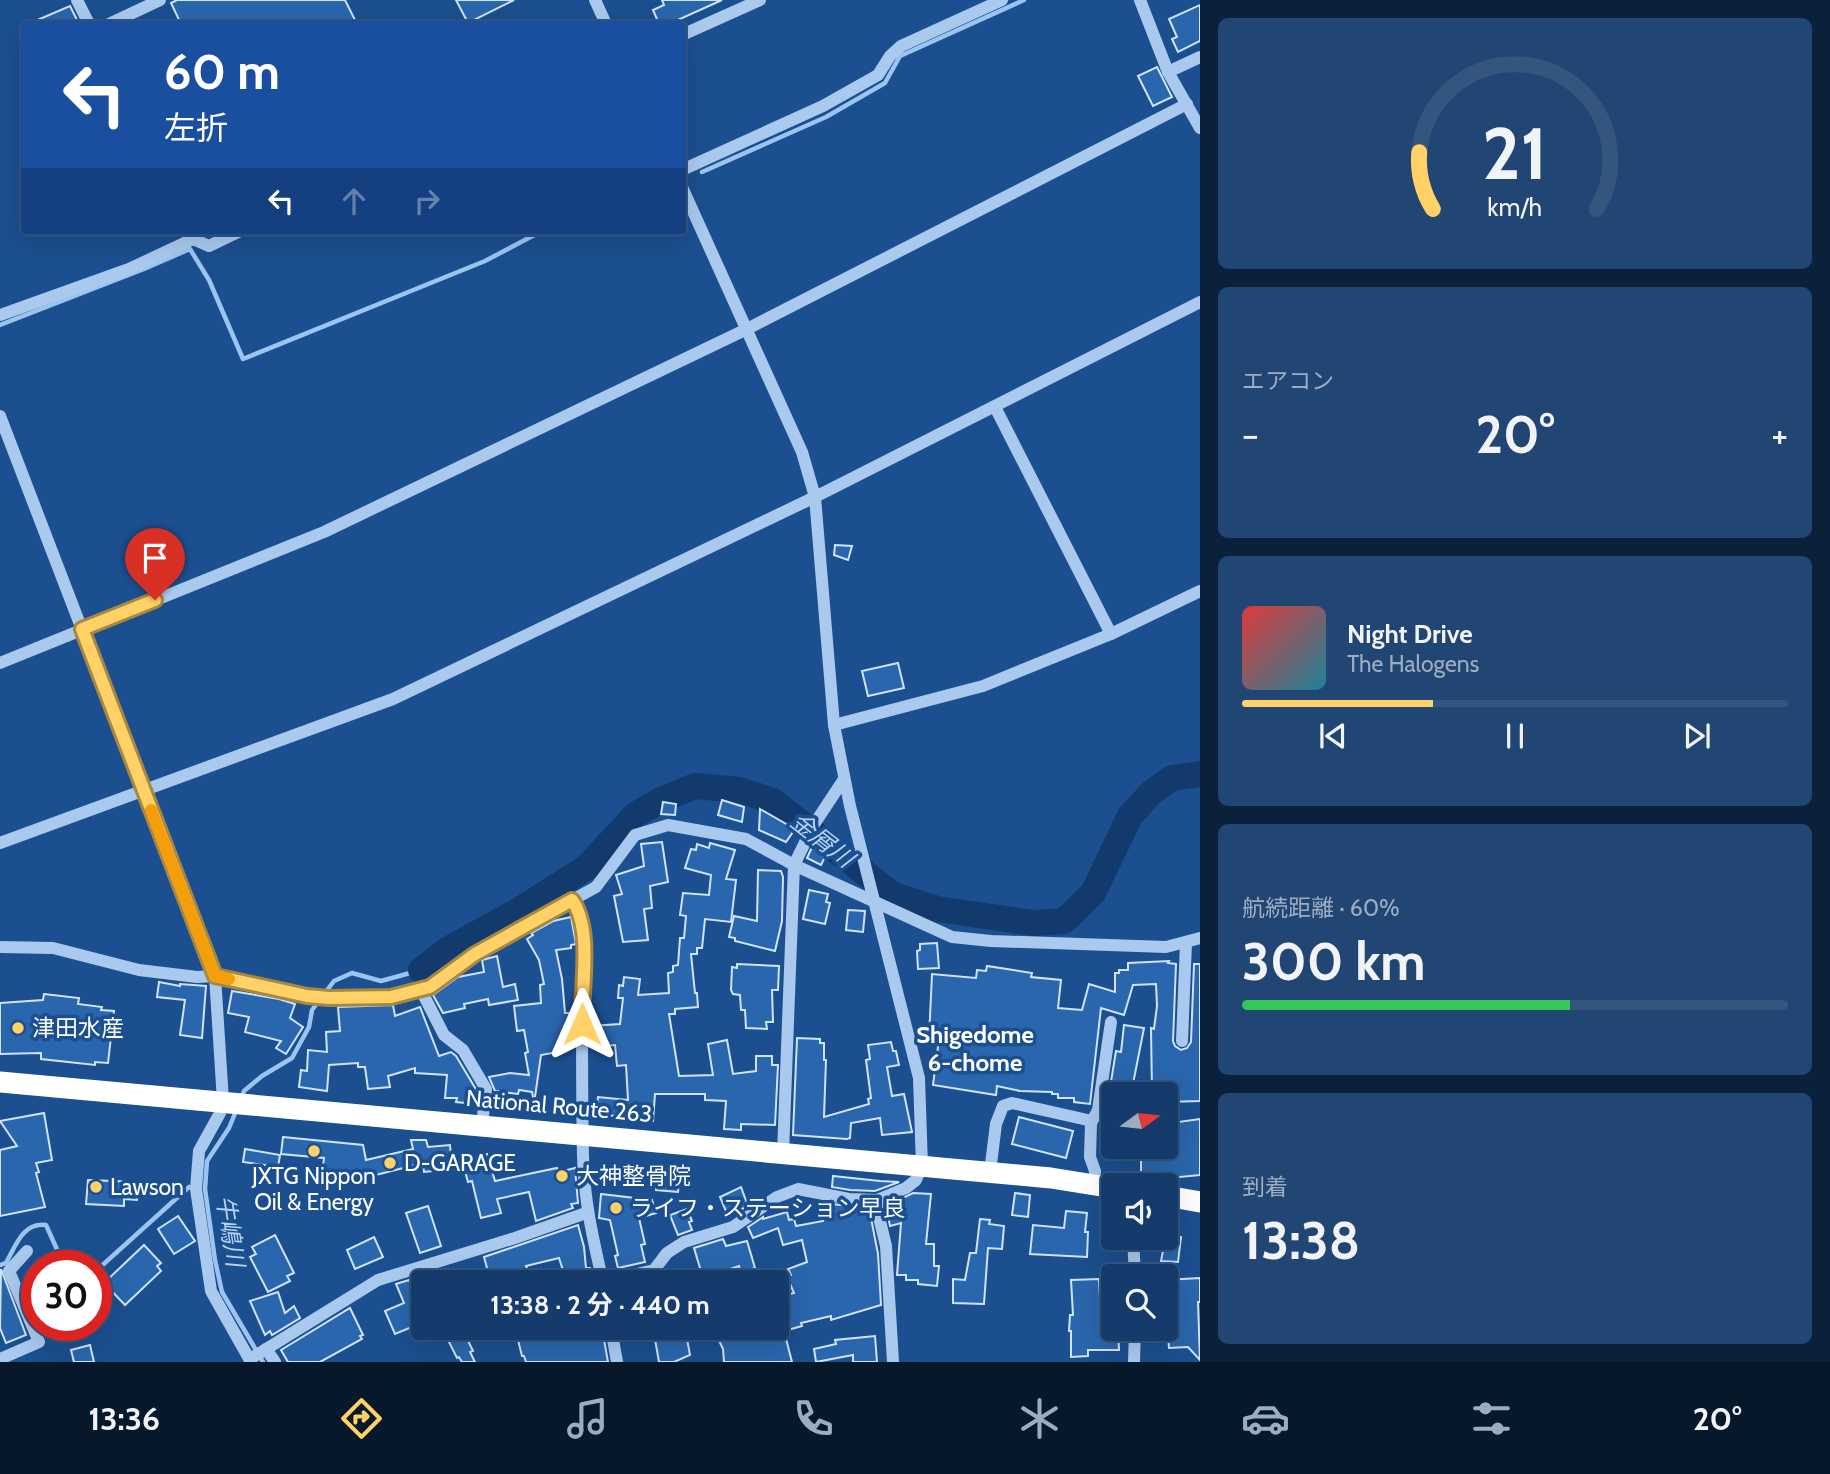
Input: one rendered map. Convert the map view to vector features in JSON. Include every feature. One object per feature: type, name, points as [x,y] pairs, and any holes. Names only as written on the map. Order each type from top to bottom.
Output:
[{"type":"highway","name":"National Route 263","points":[[0,1082],[990,1172],[1101,1186]]},
{"type":"highway","points":[[1178,1198],[1200,1202]]},
{"type":"street","points":[[77,0],[88,21]]},
{"type":"street","points":[[115,21],[160,0]]},
{"type":"street","points":[[595,0],[605,21]]},
{"type":"street","points":[[686,33],[760,0]]},
{"type":"street","points":[[686,168],[824,106],[878,75],[890,56],[901,46],[1002,0]]},
{"type":"street","points":[[1140,0],[1168,72],[1200,128]]},
{"type":"street","points":[[1168,72],[1200,57]]},
{"type":"street","points":[[0,663],[324,532],[746,330],[1187,104]]},
{"type":"street","points":[[654,1270],[667,1253],[684,1242],[733,1227],[777,1197],[798,1189],[849,1199],[877,1200],[906,1188],[916,1180],[922,1166],[919,1078],[844,779],[834,725],[815,496],[802,452],[686,196]]},
{"type":"street","points":[[0,315],[129,269],[191,235],[209,246],[232,235]]},
{"type":"street","points":[[0,843],[393,699],[815,496],[1200,302]]},
{"type":"street","points":[[995,407],[1111,634]]},
{"type":"street","points":[[0,416],[215,976],[223,1101],[220,1113],[199,1151],[196,1189],[211,1291],[250,1361],[378,1280],[586,1213]]},
{"type":"street","points":[[834,725],[983,686],[1111,634],[1200,591]]},
{"type":"street","points":[[783,1153],[794,865],[813,826],[844,779]]},
{"type":"street","points":[[0,947],[53,948],[139,970],[197,977],[215,976],[307,996],[391,997],[430,987],[475,954],[596,887],[635,835],[668,825],[746,839],[794,865],[952,937],[992,941],[1166,947],[1200,938]]},
{"type":"street","points":[[572,900],[579,909],[584,939],[582,1001],[586,1213],[600,1270]]},
{"type":"street","points":[[1182,1041],[1186,943]]},
{"type":"street","points":[[421,990],[444,1035],[463,1051],[486,1089],[482,1125]]},
{"type":"street","points":[[1101,1182],[1090,1157],[1092,1121],[1098,1110],[1111,1022]]},
{"type":"street","points":[[990,1172],[996,1124],[1003,1106],[1012,1103],[1092,1121]]},
{"type":"street","points":[[877,1200],[886,1246],[893,1362]]},
{"type":"street","points":[[21,1258],[9,1271],[21,1299]]},
{"type":"street","points":[[613,1340],[617,1362]]},
{"type":"street","points":[[0,1359],[39,1341]]},
{"type":"street","points":[[1134,1362],[1135,1341]]},
{"type":"street","points":[[266,1349],[275,1362]]},
{"type":"building","points":[[177,0],[345,0],[356,21],[180,21],[171,3]]},
{"type":"building","points":[[456,0],[514,0],[472,21],[467,21]]},
{"type":"building","points":[[662,0],[722,0],[676,21],[658,21],[653,10],[664,5]]},
{"type":"building","points":[[1200,5],[1200,41],[1178,52],[1172,39],[1177,37],[1169,19]]},
{"type":"building","points":[[70,6],[78,21],[35,21]]},
{"type":"building","points":[[1157,67],[1172,97],[1153,106],[1138,76]]},
{"type":"building","points":[[835,545],[852,546],[848,560],[834,555]]},
{"type":"building","points":[[898,663],[904,688],[868,696],[862,671]]},
{"type":"building","points":[[722,800],[744,807],[742,822],[718,815]]},
{"type":"building","points":[[663,802],[676,804],[675,815],[661,814]]},
{"type":"building","points":[[760,809],[795,829],[786,842],[759,830]]},
{"type":"building","points":[[662,842],[668,882],[650,886],[652,908],[644,909],[648,940],[623,942],[614,896],[622,894],[616,875],[644,866],[641,844]]},
{"type":"building","points":[[710,843],[735,850],[726,879],[736,880],[731,922],[705,919],[702,948],[697,948],[697,954],[691,954],[698,1007],[675,1009],[675,1014],[669,1014],[679,1076],[713,1075],[708,1044],[727,1040],[733,1074],[756,1071],[756,1056],[772,1056],[772,1065],[778,1065],[775,1125],[741,1124],[741,1130],[724,1129],[726,1101],[705,1100],[705,1094],[655,1094],[653,1121],[615,1119],[615,1116],[596,1114],[598,1097],[628,1100],[626,1065],[617,1066],[615,1045],[594,1047],[591,1043],[591,1026],[620,1024],[623,998],[618,998],[619,985],[623,986],[624,977],[640,979],[638,995],[669,993],[668,973],[673,972],[673,966],[678,965],[680,938],[684,938],[686,916],[680,915],[683,893],[709,895],[711,875],[685,868],[691,849],[696,850],[697,844],[709,848]]},
{"type":"building","points":[[813,845],[827,853],[821,865],[807,858]]},
{"type":"building","points":[[758,870],[781,871],[783,877],[782,921],[775,951],[729,937],[734,916],[757,921]]},
{"type":"building","points":[[809,890],[828,894],[826,902],[830,903],[825,924],[803,919]]},
{"type":"building","points":[[848,910],[865,911],[863,932],[846,930]]},
{"type":"building","points":[[571,917],[576,944],[571,945],[571,948],[556,950],[565,1013],[571,1013],[573,1044],[562,1045],[563,1051],[541,1055],[535,1097],[532,1092],[519,1090],[518,1094],[495,1091],[489,1077],[510,1073],[529,1075],[524,1030],[517,1031],[514,1006],[541,1003],[540,985],[544,984],[539,960],[527,939],[533,935],[531,933],[553,921]]},
{"type":"building","points":[[937,943],[939,968],[918,969],[917,951],[920,950],[920,944]]},
{"type":"building","points":[[497,956],[503,987],[515,984],[518,1000],[489,1005],[488,999],[464,1004],[465,1008],[443,1013],[433,995],[458,977],[484,972],[482,960]]},
{"type":"building","points":[[1169,961],[1168,963],[1176,964],[1173,1041],[1181,1050],[1187,1048],[1191,1042],[1194,964],[1200,964],[1200,1101],[1178,1102],[1178,1082],[1152,1082],[1151,1028],[1154,1029],[1157,1006],[1156,984],[1133,985],[1124,1015],[1101,1008],[1090,1104],[1074,1102],[1074,1098],[1058,1098],[1058,1094],[1052,1092],[1020,1091],[997,1086],[996,1095],[933,1085],[939,1039],[929,1038],[932,974],[976,978],[977,970],[986,971],[987,966],[1032,973],[1031,977],[1061,980],[1058,1008],[1082,1010],[1089,984],[1115,992],[1115,973],[1128,970],[1128,963]]},
{"type":"building","points":[[737,964],[779,966],[778,990],[772,990],[773,1022],[766,1022],[767,1029],[746,1028],[745,1010],[741,1010],[740,995],[733,994],[731,990],[732,967],[737,968]]},
{"type":"building","points":[[159,982],[180,986],[206,986],[202,1038],[180,1035],[185,1000],[157,997]]},
{"type":"building","points":[[232,991],[295,1004],[290,1018],[303,1027],[286,1054],[276,1048],[281,1041],[245,1032],[249,1017],[228,1013]]},
{"type":"building","points":[[44,994],[79,998],[78,1004],[114,1011],[108,1063],[95,1062],[95,1065],[41,1059],[41,1053],[0,1054],[0,1003],[43,1000]]},
{"type":"building","points":[[393,1005],[395,1016],[420,1007],[439,1056],[451,1052],[456,1056],[477,1091],[476,1104],[456,1102],[457,1098],[445,1098],[447,1075],[415,1073],[415,1068],[388,1076],[390,1087],[368,1089],[365,1067],[358,1067],[358,1063],[329,1065],[327,1091],[299,1087],[301,1070],[307,1071],[308,1050],[327,1052],[326,1032],[340,1031],[338,1007]]},
{"type":"building","points":[[1124,1025],[1144,1028],[1133,1082],[1111,1082],[1116,1051],[1121,1052]]},
{"type":"building","points":[[797,1038],[820,1039],[820,1043],[824,1043],[824,1117],[869,1104],[868,1099],[871,1098],[866,1060],[870,1059],[868,1045],[891,1042],[899,1065],[887,1067],[892,1096],[904,1094],[912,1132],[882,1135],[880,1118],[851,1123],[850,1138],[847,1139],[793,1135]]},
{"type":"building","points":[[44,1113],[52,1160],[36,1163],[39,1172],[36,1173],[45,1207],[0,1216],[0,1150],[17,1146],[0,1121]]},
{"type":"building","points":[[1019,1117],[1073,1131],[1066,1158],[1012,1144]]},
{"type":"building","points":[[1200,1119],[1200,1175],[1178,1177],[1178,1173],[1141,1172],[1141,1159],[1178,1159],[1178,1122]]},
{"type":"building","points":[[283,1137],[363,1145],[366,1160],[413,1149],[411,1140],[426,1140],[428,1147],[450,1145],[452,1169],[424,1172],[423,1163],[364,1178],[322,1175],[324,1158],[281,1154]]},
{"type":"building","points":[[245,1149],[280,1155],[278,1167],[243,1162]]},
{"type":"building","points":[[487,1154],[495,1181],[557,1168],[559,1172],[575,1168],[578,1203],[571,1204],[573,1208],[536,1221],[529,1192],[497,1199],[501,1213],[481,1218],[472,1181],[468,1182],[462,1161]]},
{"type":"building","points":[[658,1170],[680,1173],[678,1192],[656,1190]]},
{"type":"building","points":[[833,1176],[899,1182],[875,1191],[850,1190],[832,1187]]},
{"type":"building","points":[[88,1180],[138,1182],[137,1200],[124,1199],[124,1206],[86,1204]]},
{"type":"building","points":[[741,1187],[748,1206],[728,1216],[720,1197]]},
{"type":"building","points":[[913,1193],[931,1194],[926,1244],[934,1244],[934,1266],[939,1266],[937,1286],[918,1284],[918,1280],[906,1280],[906,1275],[897,1275],[901,1223],[890,1226],[886,1206]]},
{"type":"building","points":[[1015,1193],[1030,1195],[1028,1217],[1012,1215]]},
{"type":"building","points":[[601,1194],[652,1200],[656,1213],[639,1218],[645,1244],[641,1245],[645,1262],[618,1268],[615,1256],[618,1255],[610,1220],[599,1218]]},
{"type":"building","points":[[831,1204],[869,1208],[878,1254],[881,1305],[831,1320],[831,1316],[801,1323],[802,1326],[789,1330],[789,1294],[794,1293],[788,1269],[807,1262],[802,1240],[783,1245],[778,1228],[753,1238],[748,1227],[763,1217],[787,1212],[789,1220],[794,1219],[796,1226],[823,1221],[822,1211],[826,1211]]},
{"type":"building","points":[[428,1206],[441,1246],[420,1253],[406,1213]]},
{"type":"building","points":[[687,1209],[692,1230],[678,1235],[670,1215]]},
{"type":"building","points":[[1066,1211],[1087,1213],[1087,1257],[1030,1254],[1033,1225],[1064,1228]]},
{"type":"building","points":[[178,1216],[195,1241],[174,1254],[158,1229]]},
{"type":"building","points":[[980,1219],[990,1220],[989,1224],[1004,1226],[1002,1249],[988,1248],[984,1304],[953,1303],[953,1279],[965,1280],[970,1253],[976,1253]]},
{"type":"building","points":[[578,1225],[586,1268],[591,1270],[563,1270],[559,1258],[526,1266],[528,1270],[488,1270],[484,1257]]},
{"type":"building","points":[[275,1235],[294,1273],[287,1276],[290,1281],[268,1292],[250,1257],[256,1254],[252,1247]]},
{"type":"building","points":[[374,1237],[383,1257],[355,1269],[347,1250]]},
{"type":"building","points":[[1178,1237],[1181,1237],[1178,1262],[1161,1261],[1163,1250],[1178,1250]]},
{"type":"building","points":[[723,1239],[726,1246],[747,1241],[755,1268],[740,1270],[739,1266],[727,1270],[701,1270],[694,1248]]},
{"type":"building","points":[[144,1245],[161,1263],[157,1266],[161,1271],[125,1305],[112,1291],[112,1275]]},
{"type":"building","points":[[1,1269],[21,1322],[21,1337],[6,1343],[0,1328]]},
{"type":"building","points":[[1200,1278],[1200,1360],[1188,1347],[1169,1348],[1168,1341],[1178,1341],[1178,1279]]},
{"type":"building","points":[[1099,1279],[1101,1341],[1119,1341],[1119,1350],[1088,1350],[1088,1356],[1071,1357],[1071,1280]]},
{"type":"building","points":[[409,1280],[411,1285],[411,1327],[395,1334],[385,1311],[404,1303],[396,1284]]},
{"type":"building","points":[[278,1292],[285,1313],[294,1306],[300,1318],[272,1335],[270,1331],[265,1335],[250,1301]]},
{"type":"building","points":[[350,1308],[363,1335],[360,1336],[362,1339],[320,1362],[288,1362],[281,1350]]},
{"type":"building","points":[[875,1336],[877,1362],[853,1362],[853,1355],[816,1362],[814,1349],[836,1344],[835,1340]]},
{"type":"building","points":[[448,1340],[468,1340],[475,1362],[462,1362]]},
{"type":"building","points":[[518,1340],[604,1340],[608,1362],[526,1362]]},
{"type":"building","points":[[655,1340],[687,1340],[690,1355],[674,1362],[659,1362]]},
{"type":"building","points":[[719,1340],[786,1340],[792,1362],[724,1362]]},
{"type":"building","points":[[90,1345],[94,1362],[74,1362],[71,1350]]},
{"type":"waterway","points":[[702,172],[826,117],[885,83],[900,56],[1024,0]]},
{"type":"waterway","points":[[0,325],[190,249],[209,280],[243,359],[485,261],[534,235]]},
{"type":"waterway","name":"金屑川","points":[[421,970],[447,950],[518,911],[587,867],[635,815],[661,800],[695,786],[740,790],[773,801],[893,895],[937,909],[1034,923],[1064,921],[1093,893],[1130,816],[1151,793],[1172,778],[1200,774]]},
{"type":"waterway","name":"牛嶋川","points":[[241,1099],[244,1091],[262,1076],[292,1058],[309,1027],[312,1010],[334,981],[352,973],[381,981],[421,970]]},
{"type":"waterway","name":"牛嶋川","points":[[236,1111],[229,1128],[207,1161],[205,1189],[222,1292],[263,1362]]},
{"type":"waterway","points":[[112,1257],[189,1187]]},
{"type":"waterway","points":[[0,1265],[6,1263],[21,1236],[31,1227],[38,1225],[46,1225],[57,1250]]},
{"type":"slow traffic","points":[[151,810],[215,976],[229,979]]},
{"type":"place","name":"津田水産","points":[[18,1028]]},
{"type":"place","name":"JXTG Nippon Oil & Energy","points":[[314,1151]]},
{"type":"place","name":"D-GARAGE","points":[[390,1163]]},
{"type":"place","name":"大神整骨院","points":[[562,1176]]},
{"type":"place","name":"Lawson","points":[[96,1187]]},
{"type":"place","name":"ライフ・ステーション早良","points":[[616,1208]]},
{"type":"district","name":"Shigedome 6-chome","points":[[975,1049]]},
{"type":"route","points":[[155,600],[82,629],[215,976],[307,996],[391,997],[430,987],[475,954],[572,900],[579,909],[584,939],[582,1024]]}]
